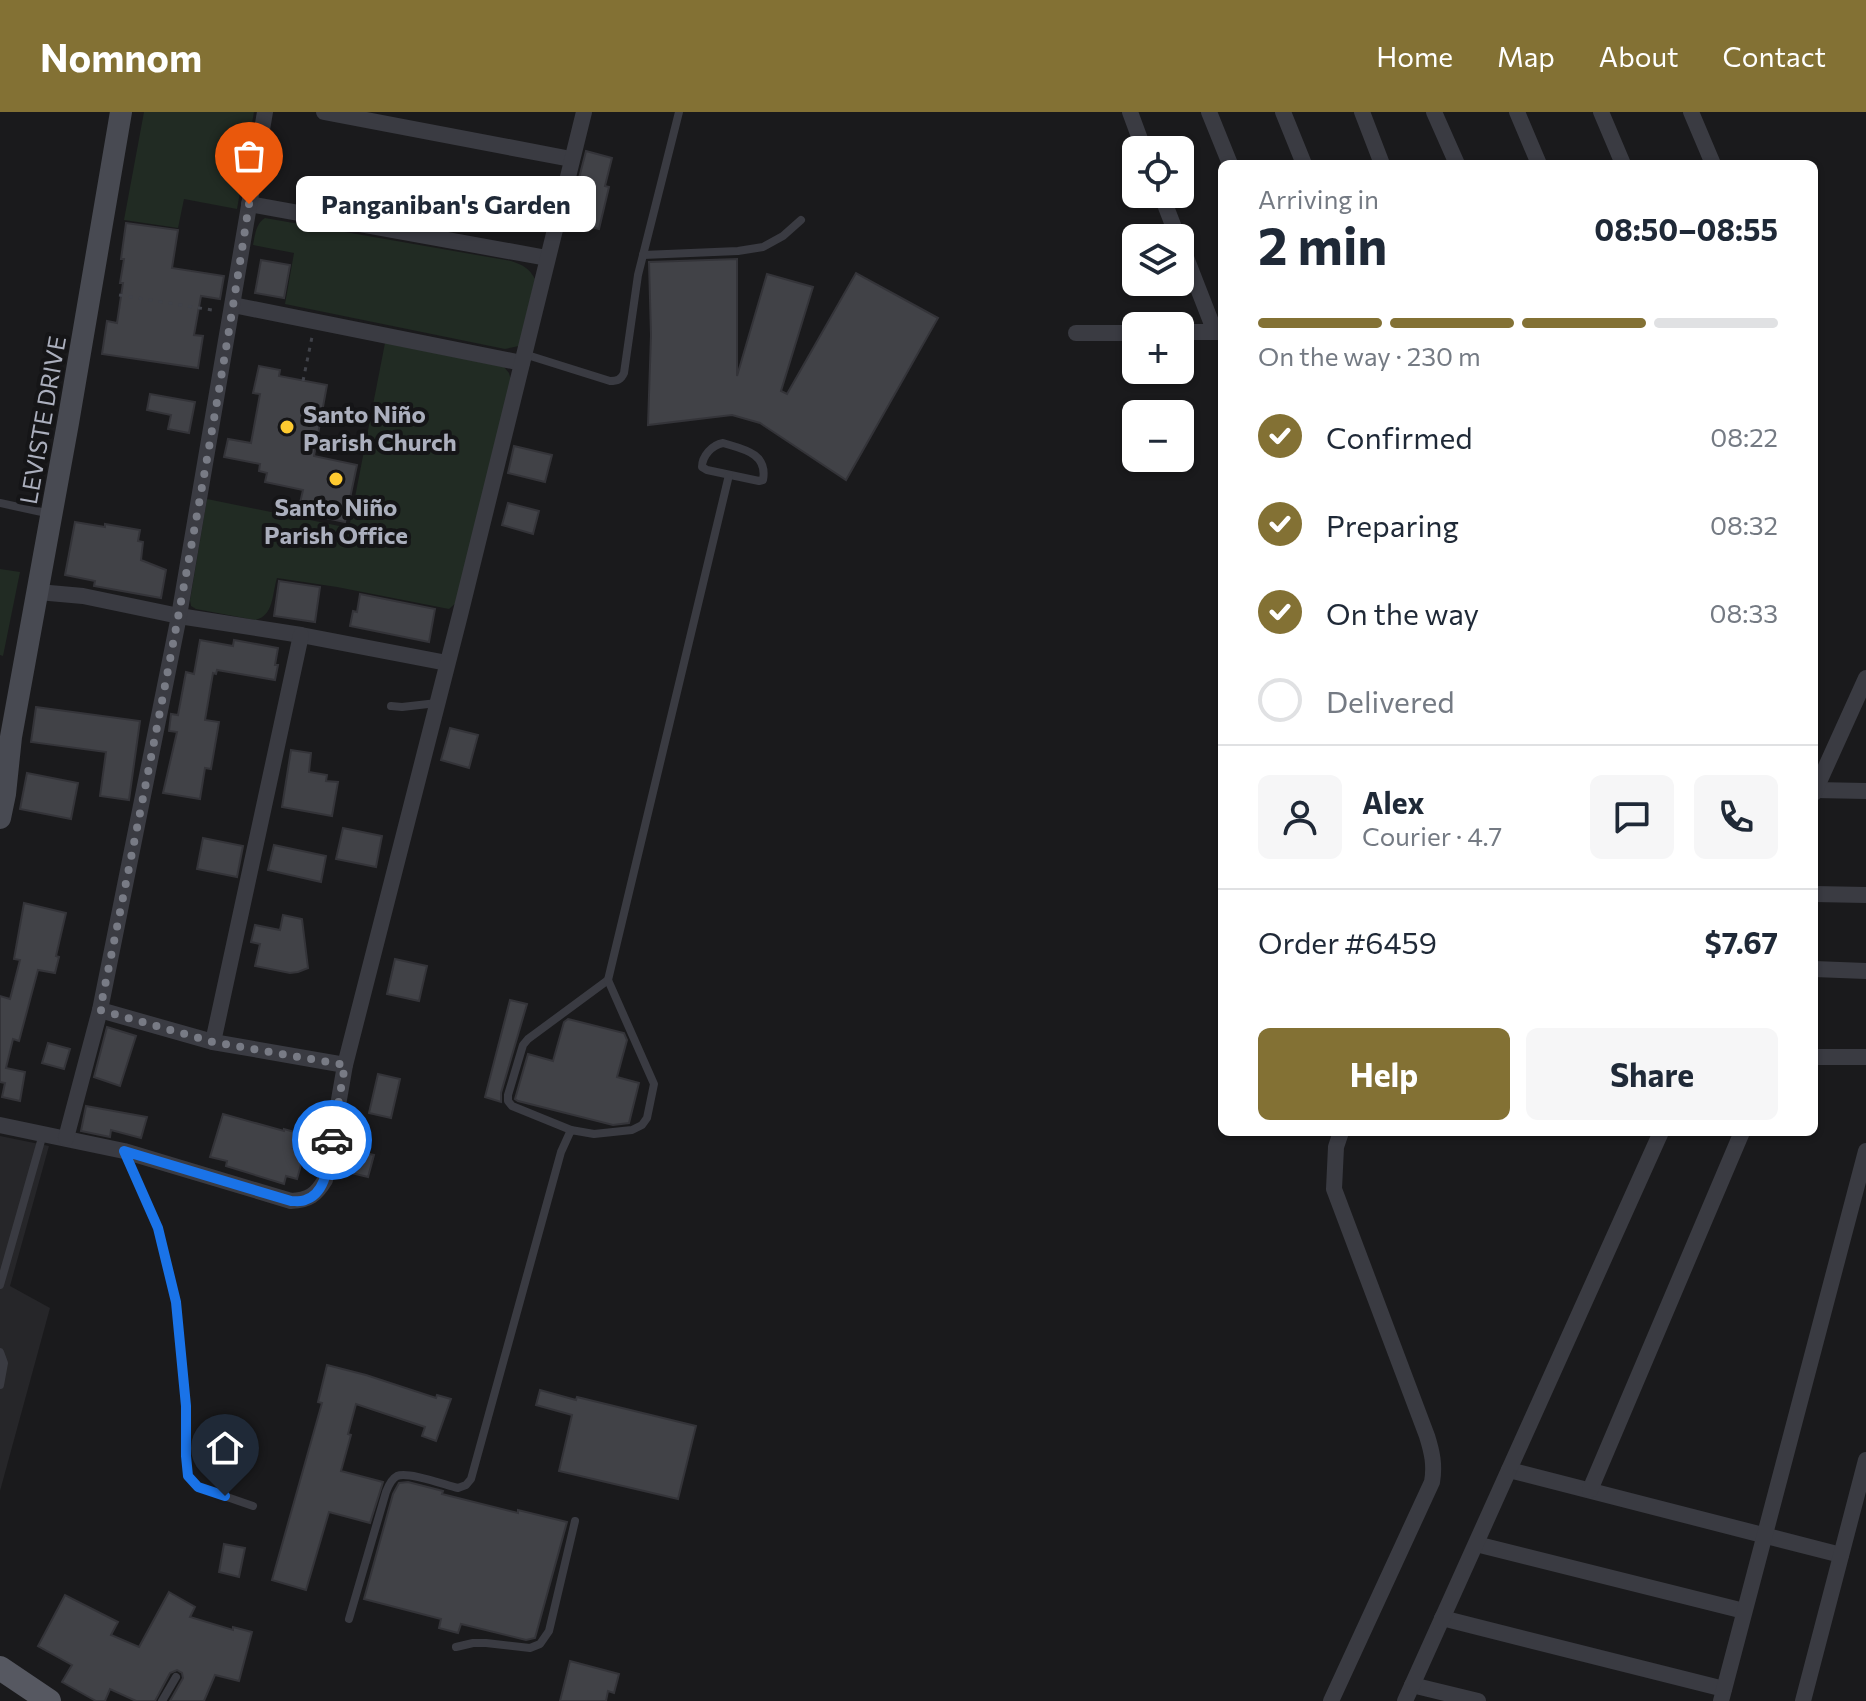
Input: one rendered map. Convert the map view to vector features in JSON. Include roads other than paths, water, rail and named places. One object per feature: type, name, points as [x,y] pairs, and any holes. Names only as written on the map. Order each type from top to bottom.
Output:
[{"type":"main road","name":"LEVISTE DRIVE","points":[[0,818],[2,788],[121,112]]},
{"type":"main road","points":[[0,1668],[49,1701]]},
{"type":"street","points":[[66,1138],[100,1010],[179,616],[265,112]]},
{"type":"street","points":[[324,112],[571,159]]},
{"type":"street","points":[[0,1125],[124,1151],[291,1201],[306,1200],[318,1192],[325,1180],[345,1065],[584,112]]},
{"type":"street","points":[[1130,112],[1139,136]]},
{"type":"street","points":[[1209,112],[1228,160]]},
{"type":"street","points":[[1283,112],[1302,160]]},
{"type":"street","points":[[1362,112],[1380,160]]},
{"type":"street","points":[[1434,112],[1455,160]]},
{"type":"street","points":[[1517,112],[1537,160]]},
{"type":"street","points":[[1601,112],[1621,160]]},
{"type":"street","points":[[1691,112],[1711,160]]},
{"type":"street","points":[[249,204],[547,258]]},
{"type":"street","points":[[1194,275],[1218,332],[1194,332]]},
{"type":"street","points":[[233,309],[523,359]]},
{"type":"street","points":[[1076,333],[1122,333]]},
{"type":"street","points":[[38,592],[83,596],[447,663]]},
{"type":"street","points":[[213,1042],[301,635]]},
{"type":"street","points":[[1818,785],[1865,682]]},
{"type":"street","points":[[1818,792],[1866,791]]},
{"type":"street","points":[[1818,894],[1866,895]]},
{"type":"street","points":[[1818,969],[1866,971]]},
{"type":"street","points":[[100,1010],[213,1042],[345,1065]]},
{"type":"street","points":[[1818,1057],[1866,1057]]},
{"type":"street","points":[[1331,1701],[1432,1482],[1434,1470],[1427,1436],[1334,1189],[1336,1147],[1340,1136]]},
{"type":"street","points":[[1405,1701],[1659,1136]]},
{"type":"street","points":[[1590,1490],[1740,1136]]},
{"type":"street","points":[[1442,1618],[1722,1695],[1866,1151]]},
{"type":"street","points":[[1803,1701],[1866,1460]]},
{"type":"street","points":[[1509,1470],[1841,1555]]},
{"type":"street","points":[[1476,1544],[1744,1611]]},
{"type":"street","points":[[1412,1685],[1478,1701]]},
{"type":"lane","points":[[523,359],[610,381],[622,378],[638,275],[679,112]]},
{"type":"lane","points":[[643,255],[763,247],[783,236],[801,220]]},
{"type":"lane","points":[[718,444],[753,452],[764,473],[763,480],[759,481],[729,475],[702,467],[705,455],[718,444]]},
{"type":"lane","points":[[608,980],[523,1045],[508,1095],[512,1106],[571,1130],[594,1134],[632,1130],[647,1118],[654,1084],[608,980],[729,475]]},
{"type":"lane","points":[[0,503],[52,514]]},
{"type":"lane","points":[[391,706],[438,703]]},
{"type":"lane","points":[[349,1619],[391,1482],[398,1475],[407,1475],[458,1488],[471,1479],[561,1152],[571,1130]]},
{"type":"lane","points":[[0,1285],[43,1134]]},
{"type":"lane","points":[[124,1151],[158,1228],[176,1302],[186,1406],[188,1476],[198,1487],[253,1506]]},
{"type":"lane","points":[[0,1352],[4,1363],[0,1385]]},
{"type":"lane","points":[[456,1647],[486,1643],[530,1648],[540,1644],[549,1631],[575,1521]]},
{"type":"lane","points":[[162,1701],[176,1677]]},
{"type":"place","name":"Panganiban's Garden","points":[[249,204]]},
{"type":"place","name":"Santo Niño Parish Church","points":[[287,427]]},
{"type":"place","name":"Santo Niño Parish Office","points":[[336,479]]}]
